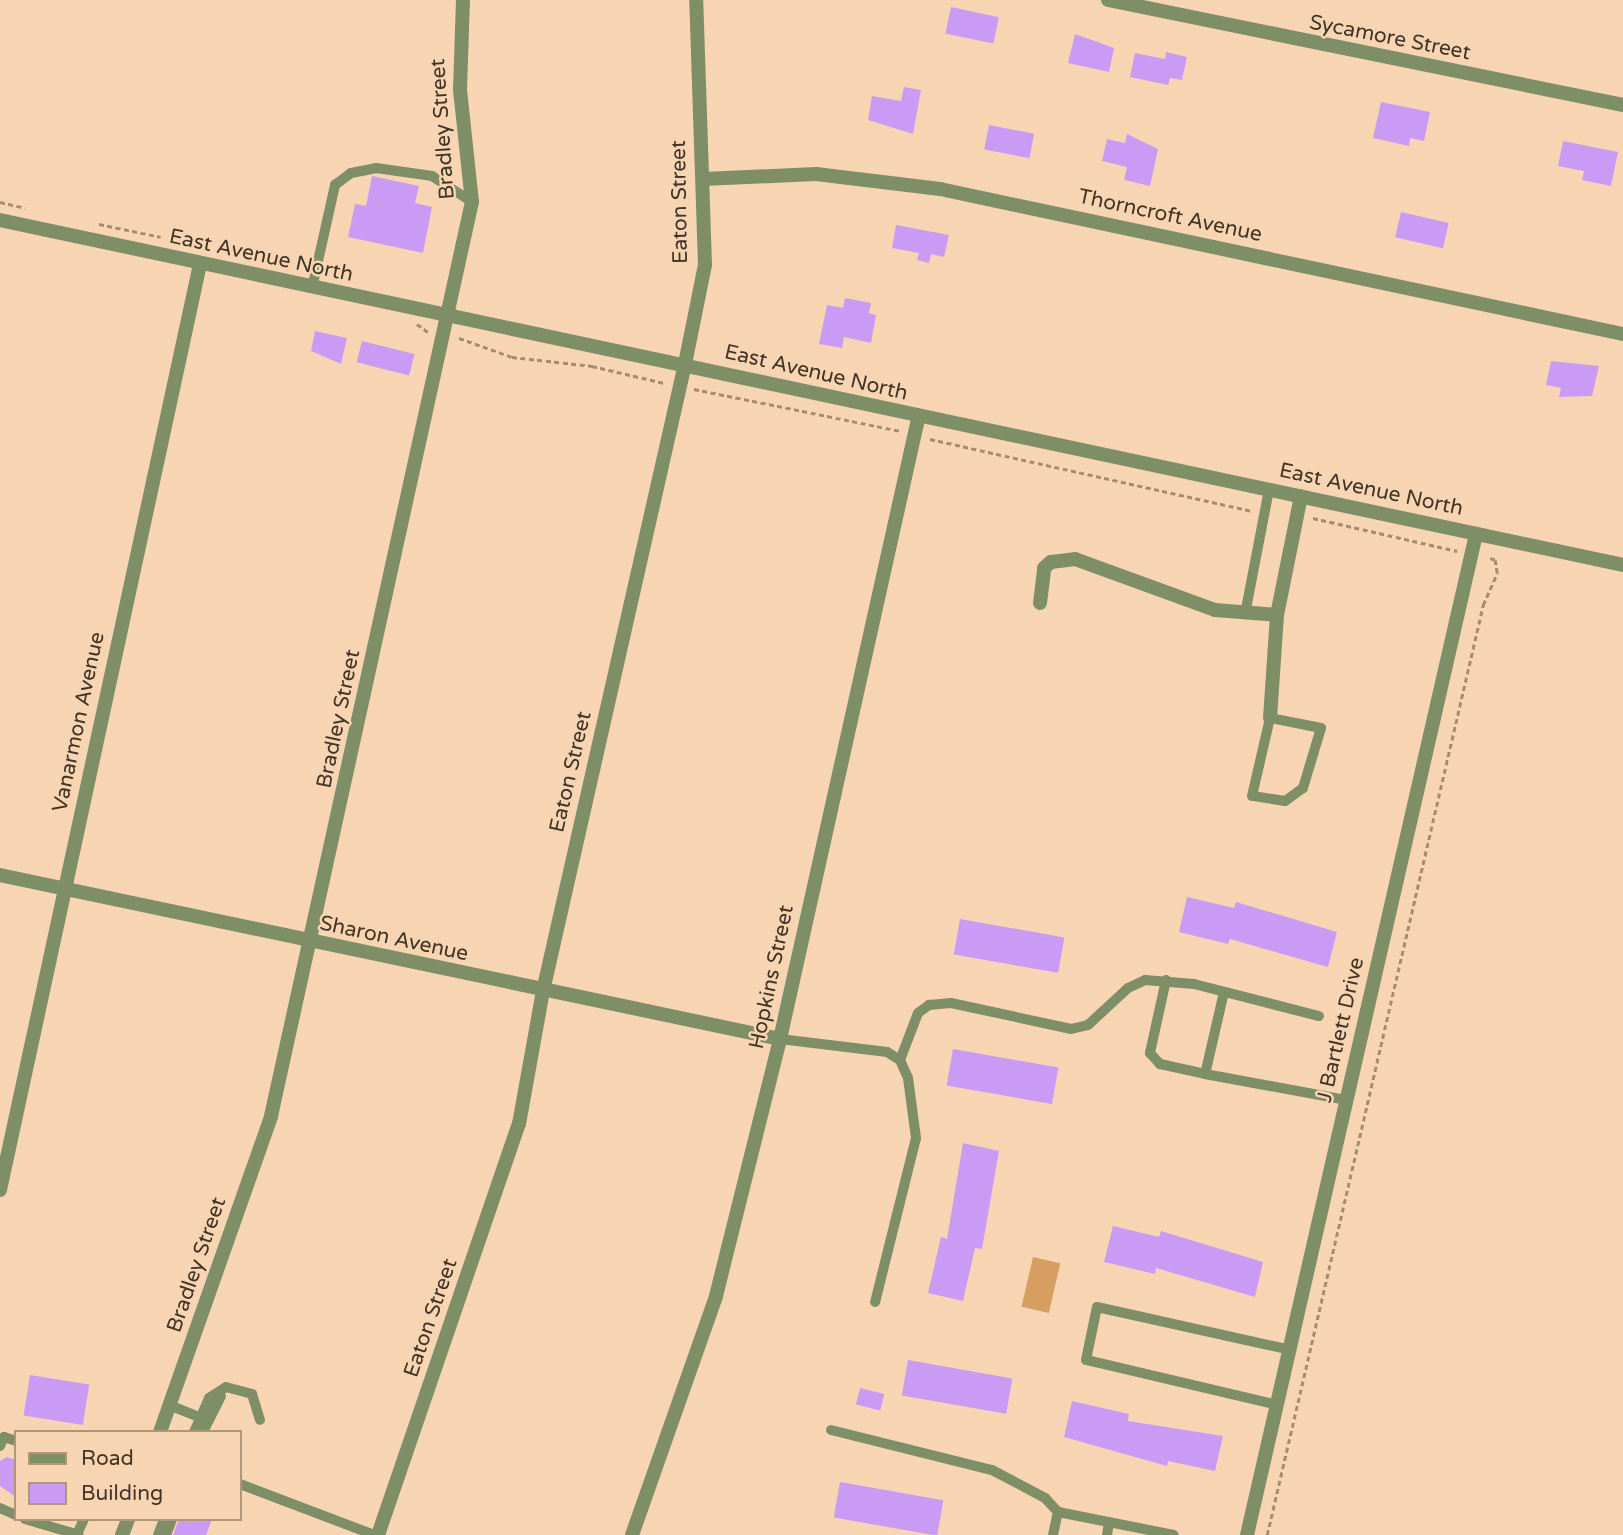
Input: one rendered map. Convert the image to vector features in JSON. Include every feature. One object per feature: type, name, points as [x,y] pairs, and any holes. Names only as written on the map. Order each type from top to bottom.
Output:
[{"type":"street","name":"Bradley Street","points":[[161,1430],[271,1116],[311,944],[442,335],[443,317],[472,202],[460,90],[463,0]]},
{"type":"street","name":"Eaton Street","points":[[376,1535],[519,1124],[543,991],[685,364],[705,265],[696,0]]},
{"type":"street","name":"Sycamore Street","points":[[1108,0],[1623,105]]},
{"type":"street","name":"Thorncroft Avenue","points":[[703,179],[816,174],[940,189],[1623,334]]},
{"type":"street","name":"East Avenue North","points":[[0,220],[443,317],[685,364],[918,419],[1269,489],[1623,565]]},
{"type":"street","name":"Vanarmon Avenue","points":[[0,1189],[200,264]]},
{"type":"street","name":"Hopkins Street","points":[[632,1535],[716,1296],[780,1040],[918,419]]},
{"type":"street","points":[[1270,718],[1277,615],[1301,496]]},
{"type":"street","name":"J Bartlett Drive","points":[[1247,1535],[1274,1404],[1476,534]]},
{"type":"street","points":[[1040,603],[1044,568],[1061,559],[1102,566],[1215,610],[1246,609],[1277,615]]},
{"type":"street","name":"Sharon Avenue","points":[[0,875],[311,944],[780,1040]]},
{"type":"lane","points":[[312,289],[335,185],[351,173],[376,168],[432,176],[472,202]]},
{"type":"lane","points":[[1246,609],[1269,489]]},
{"type":"lane","points":[[1270,718],[1321,728],[1303,788],[1284,801],[1252,796],[1270,718]]},
{"type":"lane","points":[[1166,979],[1150,1053],[1160,1064],[1346,1100]]},
{"type":"lane","points":[[875,1302],[916,1138],[917,1116],[900,1060],[918,1013],[929,1005],[951,1003],[1072,1029],[1099,1017],[1128,988],[1166,979],[1319,1016]]},
{"type":"lane","points":[[1205,1074],[1223,992]]},
{"type":"lane","points":[[780,1040],[887,1052],[900,1060]]},
{"type":"lane","points":[[1274,1404],[1086,1360],[1097,1307],[1287,1349]]},
{"type":"lane","points":[[195,1430],[199,1417],[217,1391],[245,1389]]},
{"type":"lane","points":[[245,1389],[257,1402],[260,1420]]},
{"type":"lane","points":[[204,1430],[215,1400],[245,1389]]},
{"type":"lane","points":[[169,1405],[199,1417]]},
{"type":"lane","points":[[831,1430],[992,1470],[1045,1498],[1058,1512],[1174,1535]]},
{"type":"lane","points":[[242,1485],[376,1535]]},
{"type":"lane","points":[[1053,1535],[1058,1512]]},
{"type":"lane","points":[[32,1521],[78,1535]]},
{"type":"lane","points":[[1107,1535],[1110,1522]]},
{"type":"path","points":[[0,202],[27,208]]},
{"type":"path","points":[[87,223],[166,238]]},
{"type":"path","points":[[412,310],[421,328],[512,357],[592,366],[914,435],[956,449],[1101,476],[1176,498],[1265,513]]},
{"type":"path","points":[[1267,1535],[1483,606],[1497,573],[1495,560],[1297,516]]},
{"type":"shaded area","points":[[1033,1257],[1060,1263],[1049,1313],[1022,1307]]},
{"type":"building","points":[[951,7],[999,17],[993,44],[945,33]]},
{"type":"building","points":[[1075,34],[1114,48],[1109,72],[1068,63]]},
{"type":"building","points":[[1166,52],[1187,57],[1182,80],[1170,78],[1168,85],[1130,77],[1135,53],[1165,59]]},
{"type":"building","points":[[904,87],[921,90],[913,134],[868,120],[872,96],[901,101]]},
{"type":"building","points":[[1381,102],[1430,112],[1424,141],[1410,138],[1409,146],[1373,138]]},
{"type":"building","points":[[989,125],[1034,134],[1029,158],[984,150]]},
{"type":"building","points":[[1127,134],[1158,149],[1150,186],[1124,180],[1127,167],[1102,161],[1107,139],[1125,143]]},
{"type":"building","points":[[1563,141],[1618,152],[1611,186],[1582,180],[1584,171],[1558,166]]},
{"type":"building","points":[[372,176],[419,186],[415,203],[432,207],[423,253],[348,237],[355,204],[366,206]]},
{"type":"building","points":[[1401,212],[1449,223],[1443,248],[1395,237]]},
{"type":"building","points":[[896,225],[949,235],[944,257],[931,254],[929,263],[917,260],[919,253],[892,248]]},
{"type":"building","points":[[845,298],[871,303],[869,313],[876,315],[871,343],[844,337],[842,348],[819,344],[827,305],[843,308]]},
{"type":"building","points":[[315,331],[347,338],[341,364],[311,351]]},
{"type":"building","points":[[362,341],[414,354],[409,375],[357,362]]},
{"type":"building","points":[[1551,361],[1599,366],[1592,396],[1559,397],[1561,388],[1546,385]]},
{"type":"building","points":[[1187,897],[1234,908],[1236,902],[1337,932],[1328,967],[1230,939],[1228,944],[1179,932]]},
{"type":"building","points":[[960,919],[1064,937],[1058,973],[954,954]]},
{"type":"building","points":[[953,1049],[1058,1068],[1052,1104],[947,1085]]},
{"type":"building","points":[[963,1143],[999,1151],[982,1249],[975,1248],[963,1301],[928,1293],[941,1237],[947,1239]]},
{"type":"building","points":[[1113,1226],[1159,1237],[1161,1231],[1263,1262],[1255,1297],[1156,1268],[1155,1274],[1104,1262]]},
{"type":"building","points":[[908,1360],[1012,1378],[1006,1414],[902,1395]]},
{"type":"building","points":[[30,1375],[89,1384],[83,1425],[24,1415]]},
{"type":"building","points":[[860,1388],[884,1394],[880,1411],[856,1404]]},
{"type":"building","points":[[1072,1401],[1129,1414],[1128,1421],[1223,1436],[1215,1471],[1168,1461],[1167,1466],[1064,1437]]},
{"type":"building","points":[[7,1457],[14,1459],[14,1496],[0,1486],[0,1461]]},
{"type":"building","points":[[840,1482],[943,1500],[937,1535],[834,1517]]},
{"type":"building","points":[[178,1521],[211,1521],[206,1535],[173,1535]]}]
